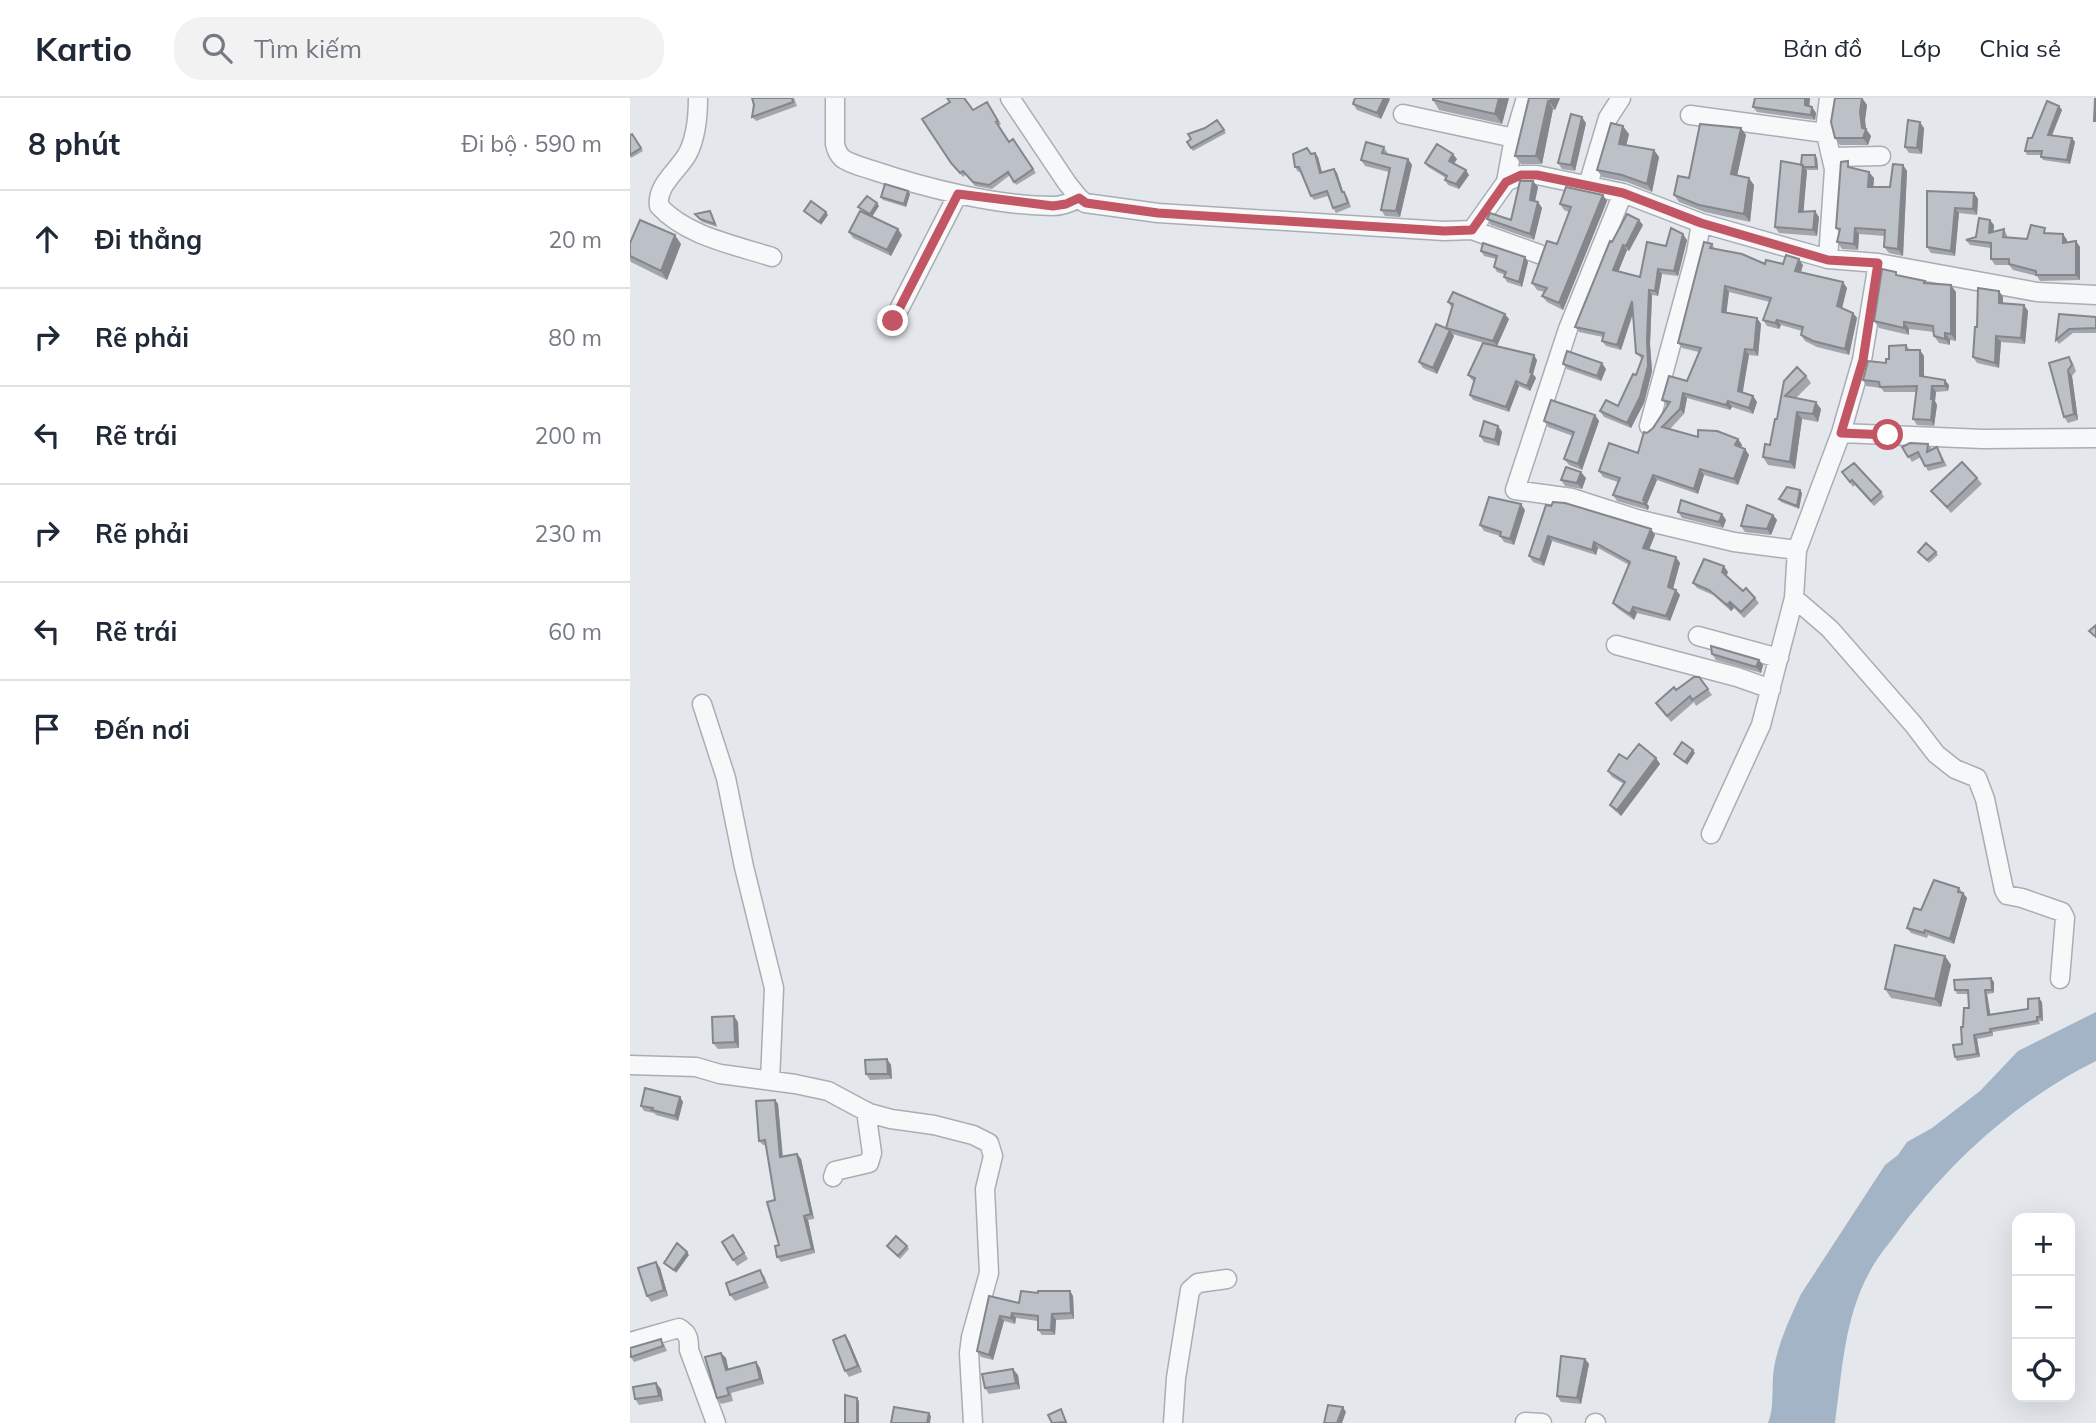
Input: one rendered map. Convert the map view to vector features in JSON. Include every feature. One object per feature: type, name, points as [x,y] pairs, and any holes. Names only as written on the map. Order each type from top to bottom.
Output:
[{"type":"street","points":[[698,98],[693,142],[681,164],[660,192],[659,206],[696,232],[772,257]]},
{"type":"street","points":[[835,98],[835,144],[842,158],[893,177],[958,194],[1053,206],[1079,198]]},
{"type":"street","points":[[1010,98],[1079,198],[1086,203],[1158,213],[1444,231],[1472,230],[1539,254]]},
{"type":"street","points":[[1472,230],[1506,182],[1514,138],[1526,98]]},
{"type":"street","points":[[1588,185],[1608,118],[1621,98]]},
{"type":"street","points":[[1828,260],[1834,169],[1825,134],[1829,98]]},
{"type":"street","points":[[1403,114],[1514,138]]},
{"type":"street","points":[[1690,115],[1825,134]]},
{"type":"street","points":[[1832,157],[1881,156]]},
{"type":"street","points":[[1506,182],[1521,175],[1537,175],[1623,193],[1701,223],[1828,260],[1878,263],[2037,292],[2096,295]]},
{"type":"street","points":[[1623,193],[1568,328],[1516,490],[1572,498],[1637,519],[1734,542],[1797,550]]},
{"type":"street","points":[[893,321],[958,194]]},
{"type":"street","points":[[1649,426],[1696,253],[1701,223]]},
{"type":"street","points":[[1711,834],[1761,725],[1794,598],[1797,550],[1841,433],[1863,360],[1878,263]]},
{"type":"street","points":[[1841,433],[1983,439],[2096,438]]},
{"type":"street","points":[[1794,598],[1830,629],[1936,754],[1955,769],[1977,778],[1986,799],[2007,895],[2062,912],[2065,918],[2060,979]]},
{"type":"street","points":[[1698,635],[1779,658]]},
{"type":"street","points":[[1616,645],[1737,677],[1771,689]]},
{"type":"street","points":[[702,704],[726,778],[744,867],[774,988],[770,1081]]},
{"type":"street","points":[[630,1065],[696,1067],[720,1074],[828,1091],[866,1111],[891,1119],[934,1125],[973,1135],[989,1143],[992,1165],[985,1189],[989,1273],[969,1353],[973,1423]]},
{"type":"street","points":[[833,1177],[835,1171],[840,1168],[869,1163],[872,1153],[866,1111]]},
{"type":"street","points":[[1173,1423],[1176,1378],[1190,1290],[1198,1283],[1227,1279]]},
{"type":"street","points":[[630,1342],[679,1328],[686,1332],[689,1350],[716,1423]]},
{"type":"street","points":[[1525,1422],[1542,1423]]},
{"type":"water","points":[[2096,1012],[2096,1061],[2039,1094],[1961,1158],[1916,1208],[1875,1263],[1861,1291],[1849,1327],[1835,1423],[1768,1423],[1776,1359],[1797,1302],[1885,1165],[1898,1155],[1907,1142],[1932,1128],[1980,1091],[2018,1051]]},
{"type":"building","points":[[752,98],[792,98],[793,102],[752,117]]},
{"type":"building","points":[[947,98],[964,98],[973,110],[987,102],[1009,142],[1013,139],[1033,169],[1014,182],[1008,172],[989,185],[973,182],[963,171],[960,173],[922,119],[950,102]]},
{"type":"building","points":[[1355,98],[1384,98],[1377,113],[1353,104]]},
{"type":"building","points":[[1433,98],[1499,98],[1495,114]]},
{"type":"building","points":[[1529,98],[1551,98],[1550,102],[1548,101],[1536,156],[1515,156]]},
{"type":"building","points":[[1755,98],[1805,98],[1805,105],[1812,107],[1811,115],[1753,107]]},
{"type":"building","points":[[1835,98],[1862,98],[1862,128],[1866,129],[1863,138],[1835,138],[1831,122]]},
{"type":"building","points":[[2095,99],[2096,121],[2094,121]]},
{"type":"building","points":[[2047,101],[2059,106],[2048,135],[2072,138],[2067,160],[2041,157],[2042,151],[2025,151],[2028,138],[2032,138]]},
{"type":"building","points":[[1571,114],[1582,117],[1571,165],[1558,163]]},
{"type":"building","points":[[1217,120],[1224,130],[1191,148],[1187,142],[1191,139],[1188,134]]},
{"type":"building","points":[[1908,120],[1920,122],[1917,148],[1905,147]]},
{"type":"building","points":[[1611,123],[1623,126],[1619,144],[1654,150],[1647,184],[1597,170]]},
{"type":"building","points":[[1700,124],[1741,128],[1731,174],[1749,178],[1744,214],[1699,205],[1674,195],[1678,176],[1689,178]]},
{"type":"building","points":[[632,134],[641,148],[630,155],[630,135]]},
{"type":"building","points":[[1366,142],[1384,147],[1382,153],[1408,159],[1396,211],[1381,210],[1390,168],[1361,160]]},
{"type":"building","points":[[1437,144],[1453,154],[1449,161],[1466,170],[1456,184],[1445,180],[1447,176],[1425,163]]},
{"type":"building","points":[[1307,148],[1311,154],[1315,153],[1320,173],[1334,169],[1348,203],[1333,208],[1327,191],[1311,196],[1299,167],[1295,167],[1293,154]]},
{"type":"building","points":[[1802,155],[1815,155],[1816,167],[1801,165]]},
{"type":"building","points":[[1781,161],[1803,165],[1799,212],[1815,211],[1813,230],[1775,227]]},
{"type":"building","points":[[1848,161],[1848,167],[1869,172],[1868,187],[1890,187],[1893,164],[1903,165],[1898,249],[1884,247],[1885,230],[1855,228],[1854,244],[1837,242],[1840,229],[1836,228],[1841,162]]},
{"type":"building","points":[[1520,181],[1533,181],[1530,200],[1538,202],[1530,234],[1487,219],[1490,213],[1511,220]]},
{"type":"building","points":[[885,184],[908,191],[904,204],[881,197]]},
{"type":"building","points":[[1566,187],[1603,195],[1559,303],[1542,296],[1547,288],[1532,283],[1547,241],[1557,244],[1571,207],[1560,204]]},
{"type":"building","points":[[1927,191],[1974,193],[1973,209],[1955,208],[1951,251],[1927,247]]},
{"type":"building","points":[[867,196],[877,203],[870,214],[858,207]]},
{"type":"building","points":[[811,201],[826,212],[819,222],[804,211]]},
{"type":"building","points":[[710,211],[715,224],[700,219],[695,214]]},
{"type":"building","points":[[860,211],[898,229],[887,250],[849,232]]},
{"type":"building","points":[[1627,214],[1639,220],[1626,246],[1623,245],[1613,270],[1640,277],[1647,242],[1666,246],[1671,228],[1683,234],[1674,271],[1658,269],[1655,291],[1649,290],[1648,366],[1640,397],[1627,423],[1600,411],[1606,400],[1618,406],[1633,374],[1636,375],[1643,356],[1636,353],[1632,301],[1617,345],[1602,341],[1604,333],[1575,327],[1610,241],[1612,242]]},
{"type":"building","points":[[1979,218],[1990,220],[1989,233],[2004,229],[2003,237],[2027,239],[2031,225],[2045,228],[2044,233],[2063,234],[2063,243],[2076,241],[2076,275],[2036,275],[2036,271],[2009,264],[2009,259],[1991,259],[1991,243],[1966,240],[1976,237]]},
{"type":"building","points":[[640,220],[675,235],[661,271],[630,256],[630,243]]},
{"type":"building","points":[[1704,242],[1712,244],[1710,248],[1742,254],[1765,264],[1766,260],[1783,264],[1786,255],[1799,259],[1795,271],[1843,282],[1837,306],[1853,313],[1845,349],[1801,335],[1803,327],[1777,320],[1775,323],[1763,320],[1771,298],[1725,286],[1722,312],[1757,318],[1754,350],[1745,349],[1738,391],[1753,396],[1749,408],[1728,401],[1726,405],[1683,393],[1680,409],[1662,427],[1698,437],[1698,430],[1717,431],[1738,439],[1735,445],[1745,449],[1734,479],[1700,469],[1694,489],[1653,475],[1643,500],[1644,504],[1613,495],[1620,478],[1599,471],[1609,443],[1638,453],[1644,432],[1647,433],[1653,428],[1670,402],[1662,400],[1669,376],[1687,381],[1701,348],[1678,343]]},
{"type":"building","points":[[1483,243],[1525,257],[1519,282],[1504,277],[1506,272],[1494,267],[1497,256],[1481,251]]},
{"type":"building","points":[[1882,269],[1925,281],[1924,283],[1951,285],[1951,334],[1945,333],[1945,339],[1934,336],[1933,326],[1904,322],[1904,328],[1874,321]]},
{"type":"building","points":[[1978,288],[1999,291],[1999,303],[2024,305],[2021,338],[1996,336],[1995,363],[1973,357]]},
{"type":"building","points":[[1453,292],[1505,314],[1493,341],[1446,328],[1453,304],[1448,302]]},
{"type":"building","points":[[2059,314],[2096,317],[2096,328],[2069,329],[2056,340]]},
{"type":"building","points":[[1436,324],[1450,330],[1433,368],[1419,362]]},
{"type":"building","points":[[1483,343],[1534,355],[1527,386],[1516,381],[1506,407],[1470,395],[1475,378],[1468,375]]},
{"type":"building","points":[[1906,345],[1906,350],[1920,350],[1920,376],[1945,380],[1945,386],[1932,386],[1931,420],[1913,419],[1917,386],[1880,387],[1879,382],[1863,380],[1868,361],[1886,363],[1886,359],[1889,359],[1889,346]]},
{"type":"building","points":[[1567,351],[1602,363],[1597,376],[1563,364]]},
{"type":"building","points":[[2069,357],[2072,365],[2068,370],[2074,414],[2064,417],[2049,363]]},
{"type":"building","points":[[1797,367],[1806,376],[1785,396],[1816,402],[1813,414],[1797,412],[1790,462],[1763,457],[1765,444],[1770,445],[1784,381]]},
{"type":"building","points":[[1551,400],[1595,415],[1578,464],[1564,459],[1574,432],[1544,421]]},
{"type":"building","points":[[1484,421],[1498,426],[1495,440],[1480,436]]},
{"type":"building","points":[[1910,443],[1928,444],[1927,452],[1937,447],[1943,462],[1925,466],[1918,452],[1908,457],[1902,447]]},
{"type":"building","points":[[1962,462],[1977,478],[1947,507],[1931,491]]},
{"type":"building","points":[[1854,463],[1881,492],[1871,501],[1842,472]]},
{"type":"building","points":[[1566,467],[1581,472],[1577,483],[1561,480]]},
{"type":"building","points":[[1787,487],[1800,490],[1797,506],[1779,499]]},
{"type":"building","points":[[1489,497],[1521,504],[1510,539],[1500,536],[1501,532],[1480,525]]},
{"type":"building","points":[[1681,500],[1722,514],[1719,522],[1678,512]]},
{"type":"building","points":[[1553,502],[1565,503],[1651,529],[1643,548],[1676,557],[1668,587],[1676,590],[1666,616],[1633,607],[1630,614],[1613,603],[1630,562],[1594,542],[1592,550],[1548,536],[1540,560],[1529,556],[1546,505],[1551,506]]},
{"type":"building","points":[[1747,505],[1773,515],[1767,529],[1741,526]]},
{"type":"building","points":[[1926,543],[1936,552],[1927,560],[1918,552]]},
{"type":"building","points":[[1704,559],[1724,566],[1722,572],[1743,591],[1746,588],[1755,598],[1741,612],[1730,602],[1727,605],[1709,590],[1693,583]]},
{"type":"building","points":[[2096,625],[2096,637],[2089,631]]},
{"type":"building","points":[[1711,646],[1759,660],[1756,667],[1712,654]]},
{"type":"building","points":[[1694,677],[1699,677],[1708,689],[1692,700],[1690,696],[1667,716],[1656,703],[1674,687],[1676,690]]},
{"type":"building","points":[[1682,742],[1693,750],[1685,762],[1674,754]]},
{"type":"building","points":[[1639,744],[1656,758],[1617,810],[1610,805],[1625,782],[1608,771],[1619,754],[1627,759]]},
{"type":"building","points":[[1934,880],[1959,888],[1958,892],[1963,893],[1950,939],[1925,930],[1924,933],[1907,928],[1914,908],[1921,910]]},
{"type":"building","points":[[1895,945],[1945,956],[1935,999],[1885,989]]},
{"type":"building","points":[[1991,978],[1992,990],[1985,990],[1988,1015],[2028,1009],[2028,999],[2039,998],[2040,1017],[2037,1017],[2037,1021],[1990,1029],[1991,1032],[1974,1035],[1977,1054],[1955,1057],[1953,1045],[1962,1044],[1964,1008],[1969,1008],[1968,990],[1955,990],[1954,980]]},
{"type":"building","points":[[734,1016],[735,1042],[713,1043],[712,1017]]},
{"type":"building","points":[[887,1059],[888,1074],[866,1074],[865,1060]]},
{"type":"building","points":[[645,1088],[680,1097],[675,1116],[641,1106]]},
{"type":"building","points":[[775,1100],[780,1157],[797,1154],[811,1214],[804,1216],[812,1249],[777,1257],[775,1246],[779,1245],[767,1202],[775,1200],[765,1140],[759,1141],[756,1101]]},
{"type":"building","points":[[733,1235],[744,1253],[733,1260],[722,1242]]},
{"type":"building","points":[[896,1236],[907,1246],[898,1256],[887,1246]]},
{"type":"building","points":[[677,1243],[687,1252],[674,1270],[664,1263]]},
{"type":"building","points":[[656,1262],[664,1290],[647,1296],[638,1268]]},
{"type":"building","points":[[760,1270],[765,1282],[730,1295],[726,1283]]},
{"type":"building","points":[[1021,1291],[1070,1291],[1071,1313],[1052,1314],[1051,1330],[1038,1330],[1038,1316],[1012,1313],[1011,1318],[1000,1316],[989,1355],[977,1351],[989,1296],[1019,1303]]},
{"type":"building","points":[[845,1335],[858,1366],[845,1371],[833,1340]]},
{"type":"building","points":[[661,1339],[663,1346],[631,1357],[630,1348]]},
{"type":"building","points":[[721,1353],[726,1370],[756,1362],[760,1379],[727,1388],[729,1395],[717,1398],[705,1357]]},
{"type":"building","points":[[1561,1356],[1585,1359],[1577,1398],[1557,1396]]},
{"type":"building","points":[[1013,1369],[1016,1383],[985,1388],[982,1374]]},
{"type":"building","points":[[656,1383],[659,1396],[635,1399],[633,1387]]},
{"type":"building","points":[[845,1395],[857,1398],[857,1423],[845,1423]]},
{"type":"building","points":[[1328,1405],[1343,1407],[1337,1423],[1324,1423]]},
{"type":"building","points":[[894,1407],[929,1413],[927,1423],[891,1423]]},
{"type":"building","points":[[1061,1409],[1066,1422],[1052,1423],[1048,1415]]},
{"type":"route","points":[[893,321],[958,194],[1053,206],[1079,198],[1086,203],[1158,213],[1444,231],[1472,230],[1506,182],[1521,175],[1537,175],[1623,193],[1701,223],[1828,260],[1878,263],[1863,360],[1841,433],[1888,435]]}]
